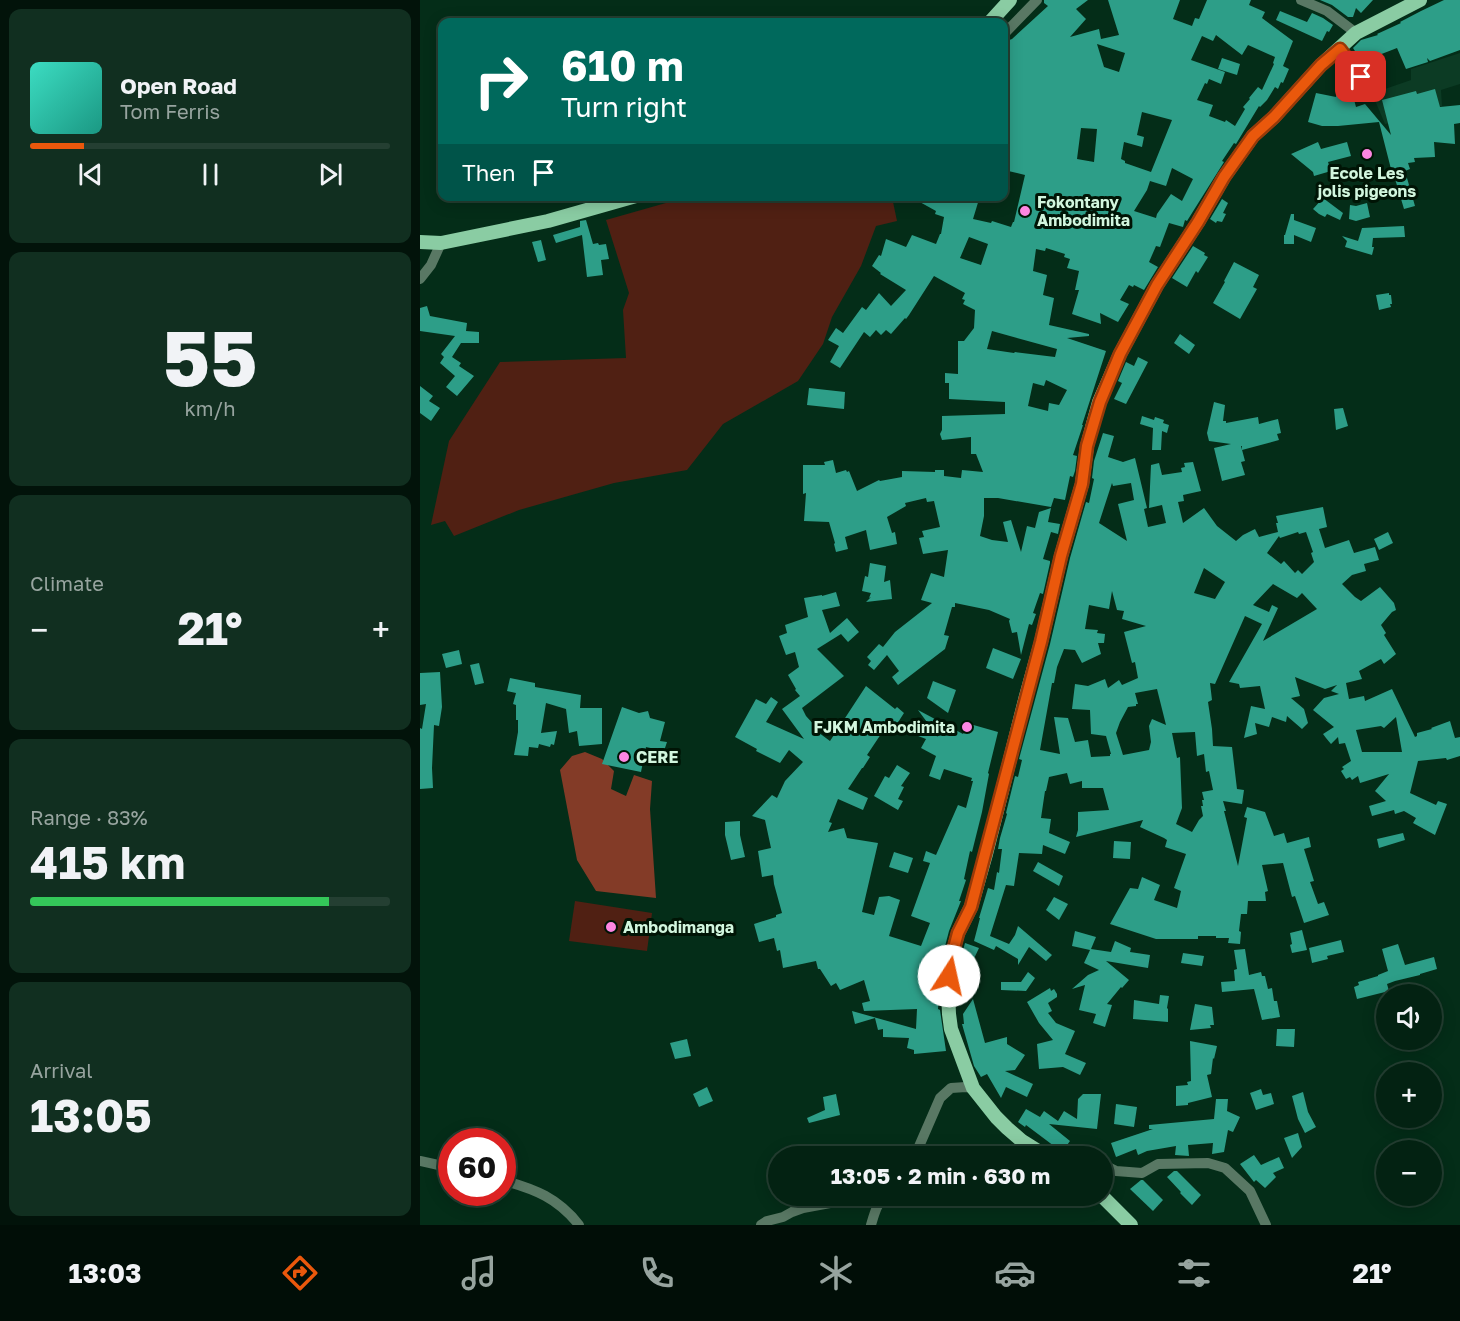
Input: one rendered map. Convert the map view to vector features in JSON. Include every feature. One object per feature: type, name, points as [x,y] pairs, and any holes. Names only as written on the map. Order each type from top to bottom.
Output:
[{"type":"main road","points":[[994,18],[1010,0]]},
{"type":"main road","points":[[1030,1146],[996,1117],[973,1089],[951,1029],[948,990],[951,959],[958,933],[971,907],[989,843],[1061,556],[1082,484],[1087,446],[1100,402],[1120,354],[1157,285],[1224,177],[1253,136],[1274,117],[1321,65],[1356,33],[1420,0]]},
{"type":"main road","points":[[420,242],[441,243],[548,221],[618,201]]},
{"type":"main road","points":[[1112,1206],[1131,1225]]},
{"type":"street","points":[[1008,30],[1037,0]]},
{"type":"street","points":[[1301,0],[1327,12],[1356,33]]},
{"type":"street","points":[[1340,49],[1371,91]]},
{"type":"street","points":[[420,279],[431,265],[441,243]]},
{"type":"street","points":[[919,1146],[940,1098],[951,1088],[973,1089]]},
{"type":"street","points":[[420,1161],[438,1165]]},
{"type":"street","points":[[1113,1170],[1142,1173],[1158,1164],[1208,1163],[1225,1168],[1250,1191],[1266,1225]]},
{"type":"street","points":[[516,1184],[532,1188],[550,1198],[569,1211],[579,1225]]},
{"type":"street","points":[[760,1225],[792,1212],[816,1206]]},
{"type":"street","points":[[871,1225],[878,1206]]},
{"type":"shaded area","points":[[1460,53],[1460,84],[1441,90],[1442,106],[1410,113],[1410,120],[1385,124],[1371,91],[1382,90],[1411,80],[1411,69]]},
{"type":"shaded area","points":[[673,201],[893,201],[897,221],[876,226],[861,266],[832,317],[823,344],[798,381],[723,424],[687,470],[614,483],[519,510],[454,536],[445,521],[431,525],[449,441],[500,362],[626,358],[623,310],[629,293],[606,220]]},
{"type":"shaded area","points":[[585,752],[602,759],[614,771],[611,789],[626,796],[634,775],[652,781],[650,809],[656,898],[596,891],[577,860],[560,770],[572,756]]},
{"type":"shaded area","name":"Ambodimanga","points":[[575,901],[652,913],[647,951],[569,941]]},
{"type":"building","points":[[1044,0],[1088,0],[1076,9],[1086,19],[1070,37],[1099,29],[1101,39],[1119,35],[1108,0],[1180,0],[1173,19],[1192,26],[1195,18],[1199,19],[1207,0],[1251,0],[1249,5],[1265,12],[1262,18],[1293,41],[1283,66],[1289,69],[1283,83],[1281,82],[1278,89],[1275,87],[1267,100],[1259,106],[1236,144],[1234,143],[1187,221],[1185,220],[1183,227],[1169,223],[1160,247],[1156,246],[1149,262],[1158,267],[1144,290],[1129,285],[1120,300],[1129,304],[1118,322],[1100,313],[1101,324],[1072,314],[1079,290],[1075,290],[1079,271],[1067,268],[1070,259],[1064,257],[1065,254],[1046,248],[1045,251],[1036,249],[1033,271],[1047,275],[1043,295],[1054,298],[1049,325],[1089,334],[1089,336],[1067,338],[1106,351],[1073,455],[1077,456],[1075,471],[1073,477],[1070,476],[1065,500],[1054,498],[1051,507],[998,498],[984,498],[984,516],[980,536],[1008,542],[1003,522],[1011,520],[1021,552],[1027,526],[1035,528],[1039,512],[1051,508],[1048,522],[1060,524],[1058,534],[1051,532],[1043,559],[1050,563],[1043,594],[1040,593],[1033,613],[1036,614],[1032,625],[1029,624],[1021,655],[1017,632],[1012,633],[1010,619],[989,610],[955,603],[944,635],[949,636],[945,649],[898,685],[892,677],[899,671],[887,655],[874,670],[868,665],[871,661],[867,657],[879,644],[883,647],[895,632],[932,603],[921,600],[931,573],[944,577],[948,550],[923,554],[919,538],[924,537],[922,531],[940,527],[934,501],[927,502],[926,498],[905,503],[906,506],[887,517],[892,533],[895,532],[897,544],[870,550],[866,530],[845,537],[848,549],[836,552],[829,522],[804,521],[806,493],[803,494],[803,465],[825,465],[824,462],[833,460],[836,473],[849,471],[857,491],[879,480],[902,477],[902,471],[944,470],[944,476],[961,478],[962,470],[983,472],[976,454],[971,454],[971,437],[942,440],[940,434],[942,416],[1005,414],[1005,402],[949,399],[949,383],[945,383],[945,373],[958,374],[958,341],[964,341],[974,328],[975,310],[963,304],[965,300],[962,299],[965,293],[934,276],[909,315],[891,334],[886,330],[881,335],[876,330],[870,337],[864,332],[840,368],[830,362],[839,346],[828,340],[836,328],[843,333],[862,307],[866,310],[879,293],[891,306],[906,290],[880,274],[872,266],[879,255],[881,256],[886,239],[906,247],[912,235],[936,244],[941,234],[944,217],[935,214],[936,211],[918,201],[978,201],[973,219],[991,223],[992,221],[1011,227],[1025,175],[1008,171],[1008,40],[1048,6]],"holes":[[[1216,35],[1242,55],[1248,45],[1275,57],[1262,90],[1258,87],[1249,98],[1235,126],[1226,120],[1225,122],[1209,116],[1213,105],[1197,100],[1205,83],[1207,84],[1209,79],[1221,84],[1225,72],[1191,60],[1202,36],[1213,41]],[[1097,44],[1125,53],[1119,72],[1104,67]],[[1142,112],[1172,120],[1151,172],[1125,163],[1121,159],[1124,142],[1142,147],[1144,137],[1137,135]],[[1081,128],[1097,129],[1094,162],[1077,159]],[[1172,168],[1193,179],[1182,201],[1171,194],[1156,218],[1134,211],[1150,181],[1166,186]],[[969,237],[988,244],[981,265],[960,258]],[[992,331],[1057,349],[1055,357],[987,349]],[[1046,380],[1067,390],[1059,405],[1049,403],[1048,411],[1028,406],[1033,383],[1044,386]]]},
{"type":"building","points":[[1320,0],[1373,0],[1361,13],[1356,8],[1353,17],[1348,17],[1332,5]]},
{"type":"building","points":[[1444,0],[1460,0],[1460,50],[1430,61],[1427,58],[1428,62],[1406,69],[1397,48],[1379,55],[1381,57],[1373,62],[1386,82],[1377,85],[1353,48],[1361,40],[1378,35]]},
{"type":"building","points":[[1280,11],[1307,22],[1312,13],[1333,25],[1322,41],[1276,20]]},
{"type":"building","points":[[1222,58],[1240,64],[1237,75],[1218,69]]},
{"type":"building","points":[[1337,89],[1352,92],[1356,107],[1365,104],[1391,135],[1382,100],[1416,91],[1417,94],[1435,89],[1440,107],[1460,105],[1460,123],[1454,124],[1455,144],[1434,142],[1435,157],[1414,158],[1415,162],[1408,163],[1410,169],[1405,171],[1415,206],[1404,209],[1379,122],[1322,126],[1308,122],[1316,93],[1336,97]]},
{"type":"building","points":[[1318,142],[1321,149],[1347,142],[1351,156],[1328,162],[1331,171],[1314,176],[1313,172],[1291,154]]},
{"type":"building","points":[[1323,198],[1343,213],[1340,220],[1327,214],[1325,217],[1313,209]]},
{"type":"building","points":[[1222,199],[1228,203],[1223,213],[1226,214],[1222,222],[1217,221],[1216,223],[1210,219]]},
{"type":"building","points":[[1367,203],[1370,217],[1356,221],[1349,219],[1350,205]]},
{"type":"building","points":[[1291,214],[1294,214],[1294,220],[1316,228],[1311,242],[1294,235],[1294,244],[1284,244],[1284,235]]},
{"type":"building","points":[[586,220],[593,244],[606,244],[609,259],[601,260],[603,275],[587,277],[582,235],[556,243],[553,235],[580,227],[580,221]]},
{"type":"building","points":[[1404,226],[1405,237],[1373,238],[1372,255],[1345,247],[1347,241],[1342,236],[1358,241],[1362,228]]},
{"type":"building","points":[[541,240],[546,260],[538,262],[532,242]]},
{"type":"building","points":[[1193,246],[1208,257],[1198,273],[1196,271],[1187,287],[1172,278]]},
{"type":"building","points":[[1234,262],[1259,275],[1253,287],[1257,289],[1240,319],[1213,303]]},
{"type":"building","points":[[1389,293],[1391,307],[1379,310],[1376,295]]},
{"type":"building","points":[[427,306],[430,316],[467,323],[466,331],[479,332],[479,343],[461,343],[452,357],[461,363],[459,366],[474,376],[457,396],[446,387],[455,376],[440,363],[444,357],[441,354],[455,336],[420,331],[420,308]]},
{"type":"building","points":[[1180,334],[1195,345],[1189,354],[1174,343]]},
{"type":"building","points":[[1138,357],[1148,362],[1126,404],[1114,399],[1122,383],[1118,381],[1126,362],[1134,366]]},
{"type":"building","points":[[420,386],[433,396],[429,401],[440,408],[431,421],[420,413]]},
{"type":"building","points":[[809,388],[845,392],[844,409],[807,405]]},
{"type":"building","points":[[1214,402],[1225,405],[1223,421],[1226,423],[1258,417],[1259,424],[1278,419],[1281,433],[1277,434],[1279,440],[1242,450],[1245,461],[1241,462],[1245,475],[1222,481],[1214,448],[1231,444],[1209,441],[1207,433]]},
{"type":"building","points":[[1343,408],[1348,426],[1336,430],[1334,409]]},
{"type":"building","points":[[1142,416],[1164,420],[1163,423],[1169,425],[1167,433],[1162,431],[1161,450],[1152,450],[1153,428],[1140,424]]},
{"type":"building","points":[[1103,433],[1114,436],[1108,457],[1123,462],[1135,458],[1147,508],[1144,509],[1148,527],[1166,523],[1162,505],[1149,508],[1151,465],[1159,463],[1162,475],[1182,472],[1181,468],[1185,467],[1184,463],[1193,462],[1201,491],[1183,495],[1184,501],[1178,502],[1183,523],[1204,508],[1217,526],[1236,541],[1255,529],[1259,537],[1278,532],[1276,516],[1323,507],[1327,527],[1319,529],[1325,548],[1349,540],[1354,553],[1375,547],[1379,560],[1364,564],[1366,571],[1352,575],[1342,584],[1361,601],[1380,587],[1394,603],[1396,610],[1381,625],[1386,633],[1384,635],[1396,654],[1384,664],[1381,659],[1359,671],[1362,679],[1346,683],[1349,699],[1364,696],[1365,701],[1392,689],[1415,737],[1417,733],[1450,721],[1455,738],[1460,737],[1460,756],[1447,760],[1446,758],[1418,761],[1410,793],[1436,805],[1438,801],[1447,804],[1435,835],[1413,823],[1416,818],[1404,811],[1395,814],[1394,810],[1372,816],[1369,806],[1386,801],[1375,791],[1389,774],[1360,783],[1358,776],[1352,780],[1350,777],[1346,779],[1341,771],[1344,769],[1342,767],[1351,761],[1345,743],[1339,744],[1338,737],[1331,744],[1323,734],[1334,727],[1313,710],[1324,698],[1339,694],[1331,691],[1337,685],[1325,689],[1295,677],[1300,696],[1291,698],[1304,709],[1308,723],[1302,729],[1287,716],[1286,722],[1272,717],[1269,727],[1255,723],[1257,734],[1244,738],[1251,706],[1265,709],[1260,686],[1240,688],[1239,684],[1229,682],[1262,624],[1245,616],[1215,684],[1210,683],[1212,700],[1208,702],[1213,746],[1232,747],[1237,789],[1244,790],[1242,804],[1223,801],[1238,866],[1247,807],[1265,812],[1274,836],[1284,833],[1287,843],[1309,837],[1311,847],[1304,849],[1314,881],[1310,882],[1318,904],[1324,902],[1329,915],[1304,923],[1295,896],[1292,897],[1283,863],[1262,865],[1268,891],[1265,892],[1266,901],[1248,901],[1247,914],[1241,914],[1240,944],[1228,943],[1229,938],[1216,938],[1216,936],[1198,936],[1198,939],[1156,939],[1110,924],[1130,888],[1138,889],[1142,877],[1160,885],[1154,900],[1177,908],[1181,891],[1174,888],[1186,854],[1165,847],[1167,840],[1140,827],[1143,820],[1076,837],[1078,812],[1109,810],[1103,788],[1082,788],[1082,781],[1070,784],[1067,773],[1049,777],[1041,818],[1051,819],[1049,833],[1070,842],[1065,854],[1043,845],[1042,854],[1019,853],[1014,886],[1006,885],[990,936],[1009,944],[1018,926],[1052,955],[1046,961],[1029,947],[1018,965],[1018,959],[996,946],[994,950],[974,941],[988,888],[994,890],[997,872],[999,873],[1002,849],[998,849],[1000,838],[1015,776],[1018,777],[1022,760],[1019,759],[1070,558],[1086,502],[1089,503],[1094,479],[1092,478],[1094,461]],"holes":[[[1112,483],[1113,486],[1131,483],[1134,500],[1118,504],[1127,541],[1099,523]],[[1306,532],[1314,562],[1302,574],[1298,570],[1295,573],[1284,561],[1281,564],[1267,553],[1279,536],[1280,538]],[[1204,568],[1225,582],[1215,599],[1194,593]],[[1273,584],[1297,598],[1302,593],[1317,609],[1263,641],[1278,608],[1272,605],[1269,612],[1253,605]],[[1112,591],[1117,610],[1124,611],[1122,619],[1146,626],[1124,632],[1138,678],[1122,685],[1119,680],[1108,688],[1105,679],[1088,686],[1075,684],[1072,709],[1090,710],[1091,734],[1106,736],[1110,756],[1091,757],[1088,740],[1075,742],[1068,718],[1054,717],[1060,754],[1040,750],[1052,683],[1054,683],[1064,649],[1075,650],[1082,663],[1101,654],[1098,643],[1104,643],[1105,634],[1097,633],[1098,630],[1085,629],[1089,605],[1109,609]],[[1157,689],[1166,725],[1152,719],[1149,726],[1151,742],[1149,750],[1123,755],[1116,733],[1128,707],[1138,704],[1135,693]],[[1396,717],[1402,752],[1362,752],[1356,730],[1381,726],[1384,728]],[[1195,732],[1197,756],[1204,754],[1206,772],[1209,771],[1213,790],[1202,792],[1203,816],[1192,832],[1176,824],[1182,808],[1180,757],[1177,758],[1172,733]]]},
{"type":"building","points":[[1388,532],[1393,543],[1379,550],[1374,539]]},
{"type":"building","points":[[870,563],[886,566],[884,582],[890,580],[892,599],[866,602],[871,597],[869,598],[871,593],[862,591],[865,576],[868,577]]},
{"type":"building","points":[[836,592],[840,606],[822,610],[830,633],[847,618],[859,632],[848,642],[841,634],[817,649],[844,676],[802,708],[817,728],[815,730],[830,741],[866,686],[895,709],[897,707],[904,713],[888,734],[883,731],[867,755],[870,757],[848,789],[868,798],[863,810],[838,799],[829,822],[832,823],[828,832],[844,828],[847,838],[878,843],[862,912],[874,915],[879,897],[889,896],[900,900],[889,936],[921,946],[930,923],[911,916],[930,863],[923,861],[926,851],[936,855],[958,805],[966,808],[973,781],[971,781],[972,778],[944,769],[940,780],[929,776],[936,756],[921,748],[926,739],[913,734],[917,722],[938,737],[918,710],[963,734],[970,724],[998,732],[982,812],[972,852],[970,851],[964,879],[966,880],[959,901],[961,901],[949,931],[942,958],[938,1009],[946,1051],[914,1054],[914,1050],[907,1048],[909,1038],[883,1037],[883,1029],[878,1030],[875,1018],[855,1024],[852,1011],[916,1029],[917,1009],[864,1011],[862,1003],[870,1001],[864,980],[840,990],[836,983],[831,986],[818,969],[816,961],[783,968],[780,950],[777,951],[774,938],[759,942],[754,924],[782,913],[773,875],[762,877],[758,851],[771,848],[765,820],[752,816],[772,795],[777,798],[785,781],[803,762],[789,750],[780,763],[735,737],[756,699],[766,704],[771,697],[778,702],[766,722],[804,739],[782,709],[800,696],[788,675],[799,667],[795,652],[786,655],[779,636],[787,633],[785,625],[808,617],[804,598]]},
{"type":"building","points":[[993,648],[1021,659],[1013,679],[986,668]]},
{"type":"building","points":[[459,650],[462,664],[446,668],[442,654]]},
{"type":"building","points":[[479,663],[484,683],[475,685],[470,665]]},
{"type":"building","points":[[440,672],[442,707],[439,726],[434,725],[433,788],[420,789],[420,728],[422,729],[426,704],[420,705],[420,673]]},
{"type":"building","points":[[510,678],[535,683],[535,687],[581,695],[580,708],[602,708],[602,744],[579,746],[577,731],[569,733],[566,709],[546,703],[541,733],[557,731],[554,745],[551,744],[550,747],[539,744],[538,748],[529,747],[528,756],[514,755],[518,720],[516,720],[516,705],[513,704],[516,693],[507,691]]},
{"type":"building","points":[[933,681],[956,690],[948,713],[927,698]]},
{"type":"building","points":[[622,707],[639,713],[648,711],[650,718],[665,722],[660,741],[667,742],[664,751],[646,747],[641,772],[602,764]]},
{"type":"building","points":[[897,765],[910,773],[901,786],[904,787],[898,799],[903,801],[898,810],[874,796],[885,776],[889,778]]},
{"type":"building","points":[[740,821],[740,835],[745,857],[731,860],[725,835],[725,822]]},
{"type":"building","points":[[1403,833],[1405,840],[1379,848],[1377,839]]},
{"type":"building","points":[[1114,841],[1131,842],[1130,859],[1113,858]]},
{"type":"building","points":[[894,852],[913,858],[908,873],[889,867]]},
{"type":"building","points":[[1038,862],[1063,876],[1059,886],[1033,871]]},
{"type":"building","points":[[1054,897],[1068,904],[1059,920],[1046,910]]},
{"type":"building","points":[[1302,930],[1307,950],[1292,953],[1290,933]]},
{"type":"building","points":[[1075,931],[1096,937],[1091,949],[1111,952],[1115,941],[1131,948],[1130,952],[1150,955],[1148,968],[1106,961],[1129,980],[1107,1004],[1112,1005],[1105,1027],[1093,1023],[1096,1014],[1079,1010],[1085,985],[1072,989],[1088,975],[1099,970],[1084,963],[1090,950],[1072,946]]},
{"type":"building","points":[[1341,940],[1344,952],[1312,963],[1309,948]]},
{"type":"building","points":[[965,943],[979,948],[969,966],[969,975],[959,973]]},
{"type":"building","points":[[1398,944],[1405,965],[1434,957],[1437,969],[1387,984],[1376,984],[1376,994],[1357,999],[1354,987],[1359,985],[1358,982],[1388,971],[1382,949]]},
{"type":"building","points":[[1245,949],[1249,975],[1261,972],[1262,976],[1265,976],[1268,989],[1272,988],[1274,1001],[1277,1001],[1280,1017],[1262,1020],[1254,989],[1222,992],[1221,982],[1235,981],[1234,970],[1237,969],[1234,950]]},
{"type":"building","points":[[1183,953],[1204,956],[1202,966],[1181,963]]},
{"type":"building","points":[[1028,972],[1035,978],[1026,991],[1001,990],[1001,982],[1021,982]]},
{"type":"building","points":[[1050,988],[1051,991],[1054,989],[1057,997],[1048,1003],[1052,1011],[1048,1013],[1056,1023],[1075,1031],[1065,1054],[1086,1063],[1080,1075],[1063,1067],[1039,1069],[1037,1044],[1053,1040],[1039,1023],[1027,1002]]},
{"type":"building","points":[[1160,995],[1169,996],[1168,1022],[1133,1019],[1134,1000],[1159,1004]]},
{"type":"building","points":[[973,999],[985,1043],[1007,1037],[1007,1044],[1025,1055],[1015,1070],[1005,1071],[1033,1084],[1027,1097],[1006,1087],[1001,1098],[987,1074],[981,1077],[974,1066],[962,1024],[964,1024],[963,1014]]},
{"type":"building","points":[[1195,1004],[1212,1007],[1214,1025],[1210,1025],[1211,1028],[1190,1030]]},
{"type":"building","points":[[1277,1029],[1295,1029],[1294,1047],[1276,1046]]},
{"type":"building","points":[[687,1039],[691,1056],[675,1059],[670,1043]]},
{"type":"building","points":[[1190,1041],[1217,1046],[1211,1074],[1207,1075],[1212,1097],[1188,1103],[1188,1105],[1176,1106],[1176,1086],[1188,1085],[1187,1082],[1191,1081]]},
{"type":"building","points":[[707,1087],[713,1101],[699,1107],[693,1094]]},
{"type":"building","points":[[1261,1089],[1263,1095],[1271,1093],[1274,1104],[1256,1110],[1250,1093]]},
{"type":"building","points":[[1303,1092],[1308,1112],[1316,1127],[1305,1133],[1298,1119],[1292,1096]]},
{"type":"building","points":[[836,1094],[840,1115],[809,1123],[807,1118],[825,1110],[823,1097]]},
{"type":"building","points":[[1083,1094],[1101,1094],[1097,1129],[1049,1124],[1070,1141],[1066,1146],[1054,1146],[1026,1125],[1025,1127],[1018,1122],[1026,1109],[1040,1117],[1044,1111],[1058,1121],[1064,1111],[1077,1119],[1078,1099]]},
{"type":"building","points":[[1216,1099],[1228,1099],[1227,1111],[1240,1117],[1233,1132],[1228,1130],[1224,1152],[1212,1154],[1213,1143],[1188,1145],[1189,1156],[1175,1155],[1176,1146],[1147,1151],[1138,1155],[1136,1149],[1116,1157],[1111,1143],[1153,1129],[1149,1129],[1149,1125],[1214,1119]]},
{"type":"building","points":[[1116,1104],[1137,1107],[1134,1127],[1114,1124]]},
{"type":"building","points":[[1298,1133],[1302,1147],[1292,1158],[1284,1138]]},
{"type":"building","points":[[1254,1155],[1261,1165],[1279,1157],[1284,1168],[1273,1173],[1276,1177],[1265,1188],[1256,1180],[1254,1182],[1240,1164]]},
{"type":"building","points":[[1177,1171],[1201,1195],[1192,1205],[1167,1177]]},
{"type":"building","points":[[1141,1180],[1163,1200],[1153,1211],[1130,1189]]},
{"type":"place","name":"Ecole Les jolis pigeons","points":[[1367,154]]},
{"type":"place","name":"Fokontany Ambodimita","points":[[1025,211]]},
{"type":"place","name":"FJKM Ambodimita","points":[[967,727]]},
{"type":"place","name":"CERE","points":[[624,757]]},
{"type":"place","name":"Ambodimanga","points":[[611,927]]},
{"type":"route","points":[[949,976],[958,933],[971,907],[992,831],[1061,556],[1082,484],[1087,446],[1100,402],[1120,354],[1157,285],[1224,177],[1253,136],[1274,117],[1321,65],[1340,49],[1361,77]]}]
